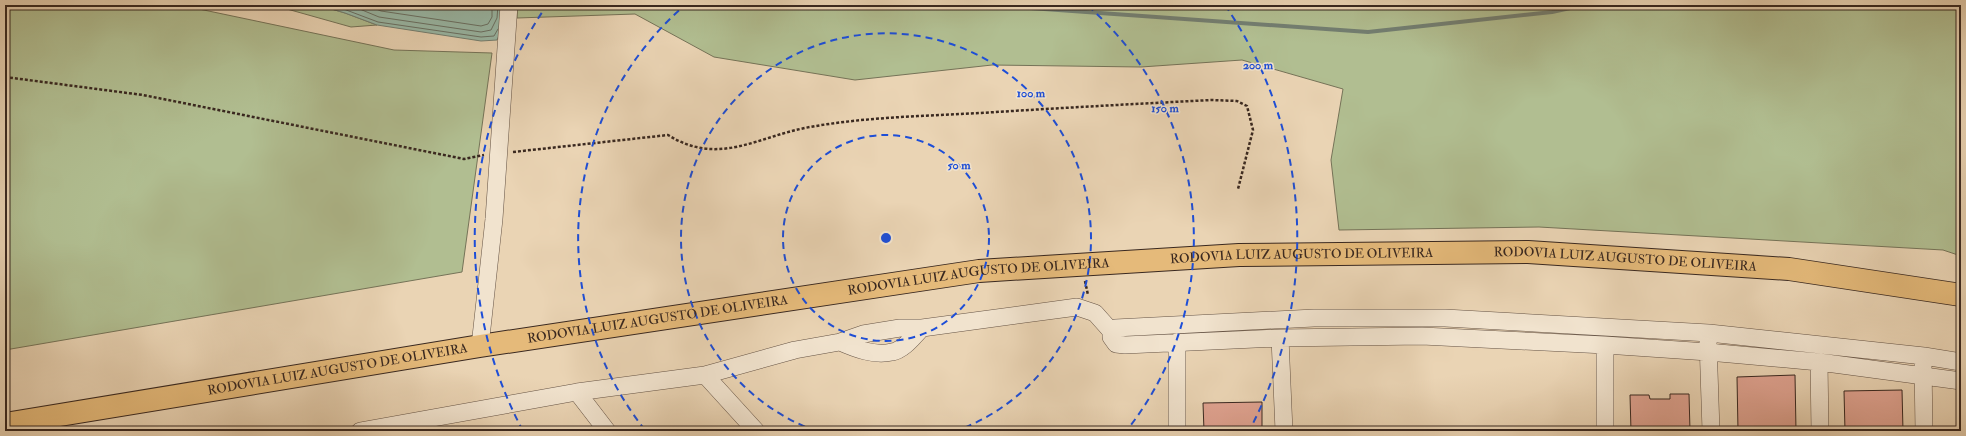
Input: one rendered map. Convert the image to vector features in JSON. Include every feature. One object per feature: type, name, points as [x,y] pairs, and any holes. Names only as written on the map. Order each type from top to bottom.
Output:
[{"type":"highway","name":"RODOVIA LUIZ AUGUSTO DE OLIVEIRA","points":[[5,424],[480,346],[979,271],[1073,267],[1239,256],[1528,252],[1789,269],[1961,295]]},
{"type":"street","points":[[480,346],[494,219],[509,5]]},
{"type":"street","points":[[360,431],[420,426],[577,392],[706,375],[795,350],[840,342],[863,334],[893,329],[922,328],[1077,307],[1095,312],[1111,332],[1111,338],[1116,344],[1280,338],[1422,336],[1605,345],[1708,352],[1819,362],[1961,381]]},
{"type":"street","points":[[1111,332],[1115,328],[1314,318],[1445,318],[1709,333],[1924,356],[1961,362]]},
{"type":"street","points":[[840,342],[856,350],[893,352],[909,342],[922,328]]},
{"type":"street","points":[[1709,333],[1708,352],[1711,431]]},
{"type":"street","points":[[1280,338],[1284,431]]},
{"type":"street","points":[[1177,342],[1177,431]]},
{"type":"street","points":[[1605,345],[1605,431]]},
{"type":"street","points":[[1924,356],[1924,431]]},
{"type":"street","points":[[1819,362],[1820,431]]},
{"type":"street","points":[[706,375],[756,431]]},
{"type":"street","points":[[577,392],[607,431]]},
{"type":"path","points":[[5,77],[143,95],[464,159],[498,153],[668,135],[682,144],[701,149],[738,148],[808,127],[888,118],[1211,100],[1237,101],[1247,106],[1253,130],[1238,189]]},
{"type":"path","points":[[1073,267],[1084,279],[1095,312]]},
{"type":"shaded area","points":[[5,5],[157,5],[199,9],[394,50],[492,53],[462,272],[5,350]]},
{"type":"shaded area","points":[[262,5],[318,5],[377,25],[351,27],[287,9]]},
{"type":"shaded area","points":[[517,5],[1961,5],[1961,256],[1943,250],[1539,227],[1339,230],[1331,160],[1343,89],[1242,60],[1141,67],[992,65],[855,80],[714,57],[635,14],[517,18]]},
{"type":"water","points":[[318,5],[507,5],[506,21],[497,40],[481,41],[377,25]]},
{"type":"building","points":[[1795,375],[1796,431],[1738,431],[1737,377]]},
{"type":"building","points":[[1902,390],[1903,431],[1845,431],[1844,391]]},
{"type":"building","points":[[1670,394],[1689,394],[1690,431],[1631,431],[1630,395],[1649,395],[1650,399],[1670,399]]},
{"type":"building","points":[[1262,402],[1262,431],[1204,431],[1203,403]]},
{"type":"waterway","points":[[988,5],[1368,32],[1552,12],[1584,5]]}]
